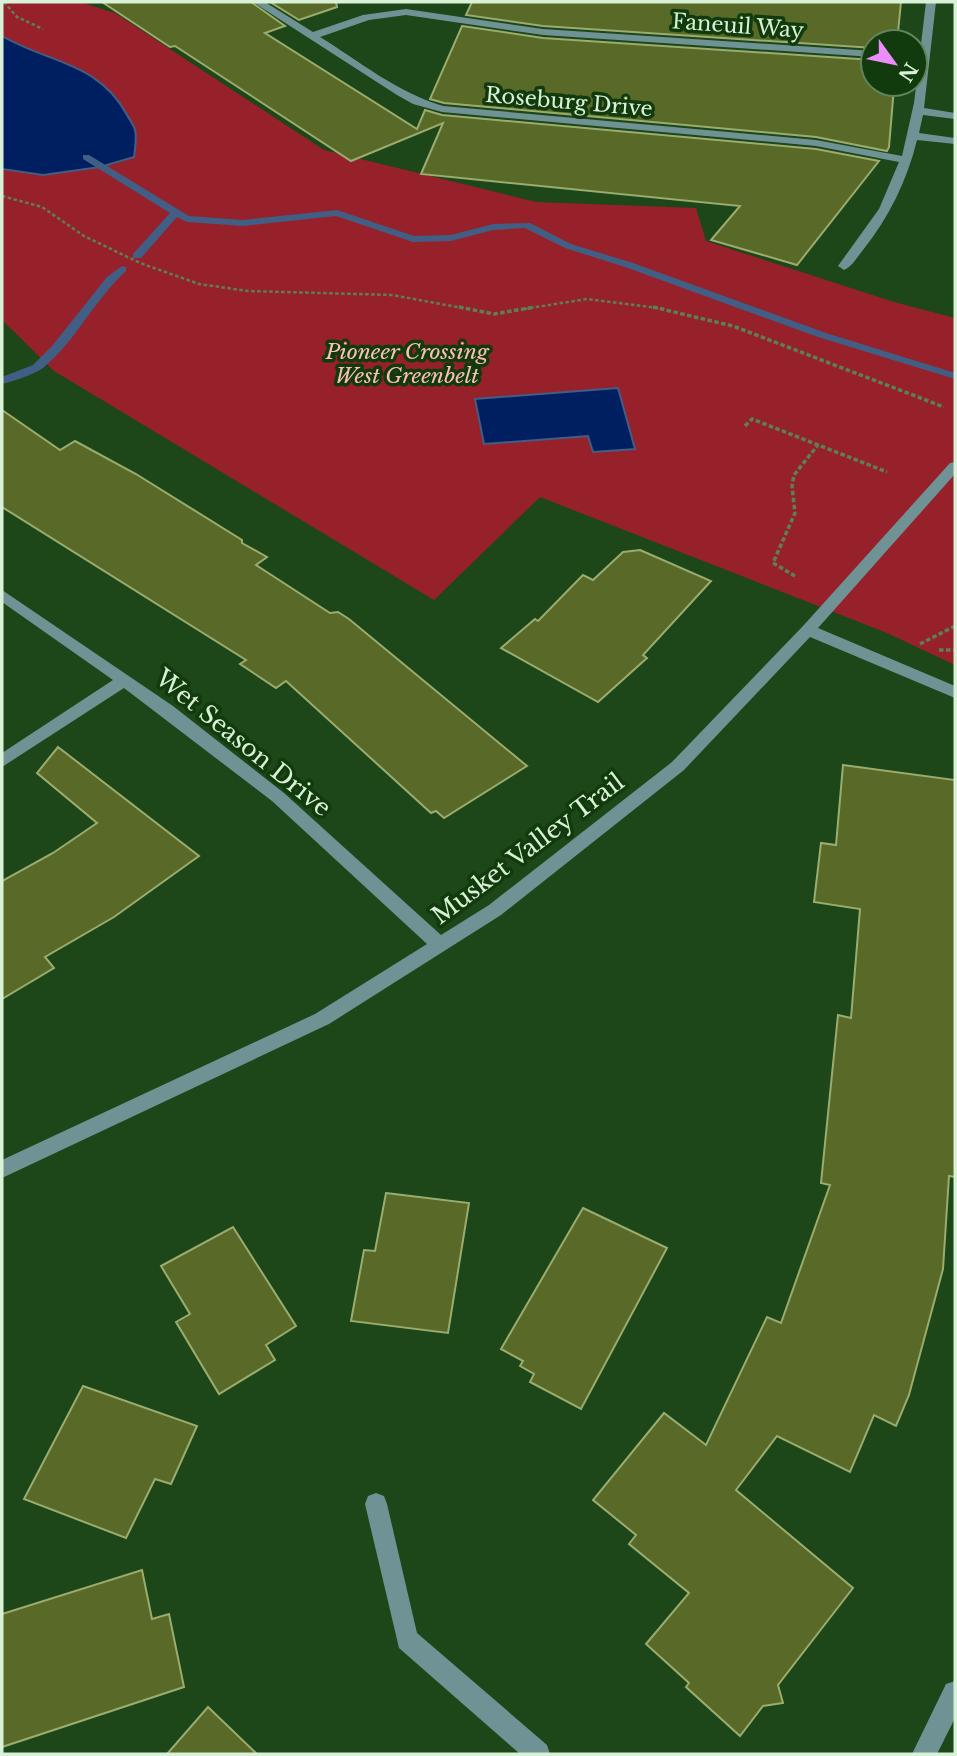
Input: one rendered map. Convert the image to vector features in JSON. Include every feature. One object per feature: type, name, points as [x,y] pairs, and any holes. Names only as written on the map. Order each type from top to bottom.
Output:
[{"type":"street","name":"Roseburg Drive","points":[[258,2],[401,93],[442,109],[816,143],[905,160]]},
{"type":"street","points":[[926,28],[931,2]]},
{"type":"street","name":"Faneuil Way","points":[[312,36],[367,17],[406,12],[543,32],[859,53]]},
{"type":"street","points":[[844,266],[891,199],[920,111],[920,98]]},
{"type":"street","points":[[920,111],[955,116]]},
{"type":"street","points":[[912,136],[955,141]]},
{"type":"street","name":"Musket Valley Trail","points":[[2,1169],[323,1019],[495,910],[678,766],[808,630],[955,466]]},
{"type":"street","name":"Wet Season Drive","points":[[2,595],[167,710],[278,797],[440,945]]},
{"type":"street","points":[[808,630],[955,692]]},
{"type":"street","points":[[2,761],[124,680]]},
{"type":"street","points":[[376,1504],[407,1640],[538,1754]]},
{"type":"street","points":[[924,1754],[955,1693]]},
{"type":"path","points":[[4,2],[17,17],[43,29]]},
{"type":"path","points":[[2,196],[43,207],[84,236],[140,263],[199,284],[248,291],[392,295],[494,314],[587,299],[665,309],[733,326],[944,407]]},
{"type":"path","points":[[745,426],[752,419],[887,472]]},
{"type":"path","points":[[795,576],[773,563],[777,547],[789,531],[795,516],[798,500],[791,485],[793,479],[805,459],[818,445]]},
{"type":"path","points":[[920,644],[955,626]]},
{"type":"path","points":[[935,651],[955,650]]},
{"type":"green space","name":"Pioneer Crossing West Greenbelt","points":[[2,2],[80,2],[115,13],[324,150],[536,202],[696,208],[706,241],[894,302],[955,318],[955,665],[887,633],[540,497],[434,600],[54,371],[2,320]]},
{"type":"shaded area","points":[[2,36],[71,66],[102,84],[115,97],[134,126],[134,157],[100,167],[43,175],[2,169]]},
{"type":"shaded area","points":[[618,388],[635,449],[593,452],[588,436],[484,444],[475,399]]},
{"type":"building","points":[[102,2],[251,2],[285,26],[265,33],[417,129],[425,110],[442,115],[816,149],[879,161],[797,265],[711,240],[740,206],[421,174],[443,123],[351,161],[175,46],[170,47]]},
{"type":"building","points":[[270,2],[336,2],[337,7],[299,20]]},
{"type":"building","points":[[472,2],[901,2],[898,28],[859,28],[859,47],[543,26],[466,15]]},
{"type":"building","points":[[462,26],[543,38],[859,59],[859,98],[893,98],[887,151],[816,137],[444,103],[430,99]]},
{"type":"building","points":[[2,410],[60,450],[75,441],[136,474],[242,540],[242,543],[267,557],[256,565],[330,613],[338,612],[349,619],[527,766],[444,818],[436,811],[431,813],[286,681],[276,688],[240,664],[246,660],[2,507]]},
{"type":"building","points":[[640,550],[711,581],[643,655],[647,658],[598,702],[501,648],[535,619],[538,621],[583,575],[593,580],[623,552]]},
{"type":"building","points":[[58,747],[199,856],[114,917],[45,957],[54,968],[2,999],[2,881],[53,853],[97,823],[37,773]]},
{"type":"building","points":[[843,765],[955,780],[955,1177],[949,1176],[943,1269],[909,1395],[896,1426],[874,1415],[850,1472],[777,1436],[736,1490],[853,1588],[778,1685],[783,1703],[763,1706],[740,1736],[686,1687],[689,1683],[646,1644],[689,1593],[629,1544],[636,1535],[593,1500],[664,1413],[706,1445],[767,1317],[781,1323],[830,1185],[821,1183],[838,1015],[851,1018],[860,909],[814,902],[821,843],[836,845]]},
{"type":"building","points":[[386,1193],[469,1203],[448,1333],[351,1321],[364,1250],[375,1251]]},
{"type":"building","points":[[583,1208],[667,1248],[581,1409],[530,1382],[534,1374],[520,1366],[523,1361],[501,1349]]},
{"type":"building","points":[[233,1227],[296,1326],[266,1345],[275,1360],[219,1394],[176,1322],[190,1314],[161,1266]]},
{"type":"building","points":[[83,1386],[197,1426],[171,1484],[155,1479],[126,1538],[24,1499]]},
{"type":"building","points":[[142,1570],[152,1619],[169,1614],[184,1687],[2,1747],[2,1614]]},
{"type":"building","points":[[208,1707],[257,1754],[167,1754]]},
{"type":"waterway","points":[[86,157],[176,212]]},
{"type":"waterway","points":[[137,256],[176,212]]},
{"type":"waterway","points":[[176,212],[187,219],[243,223],[337,213],[413,239],[451,238],[493,227],[527,225],[568,246],[629,265],[822,335],[955,376]]},
{"type":"waterway","points":[[2,381],[37,367],[122,269]]}]
